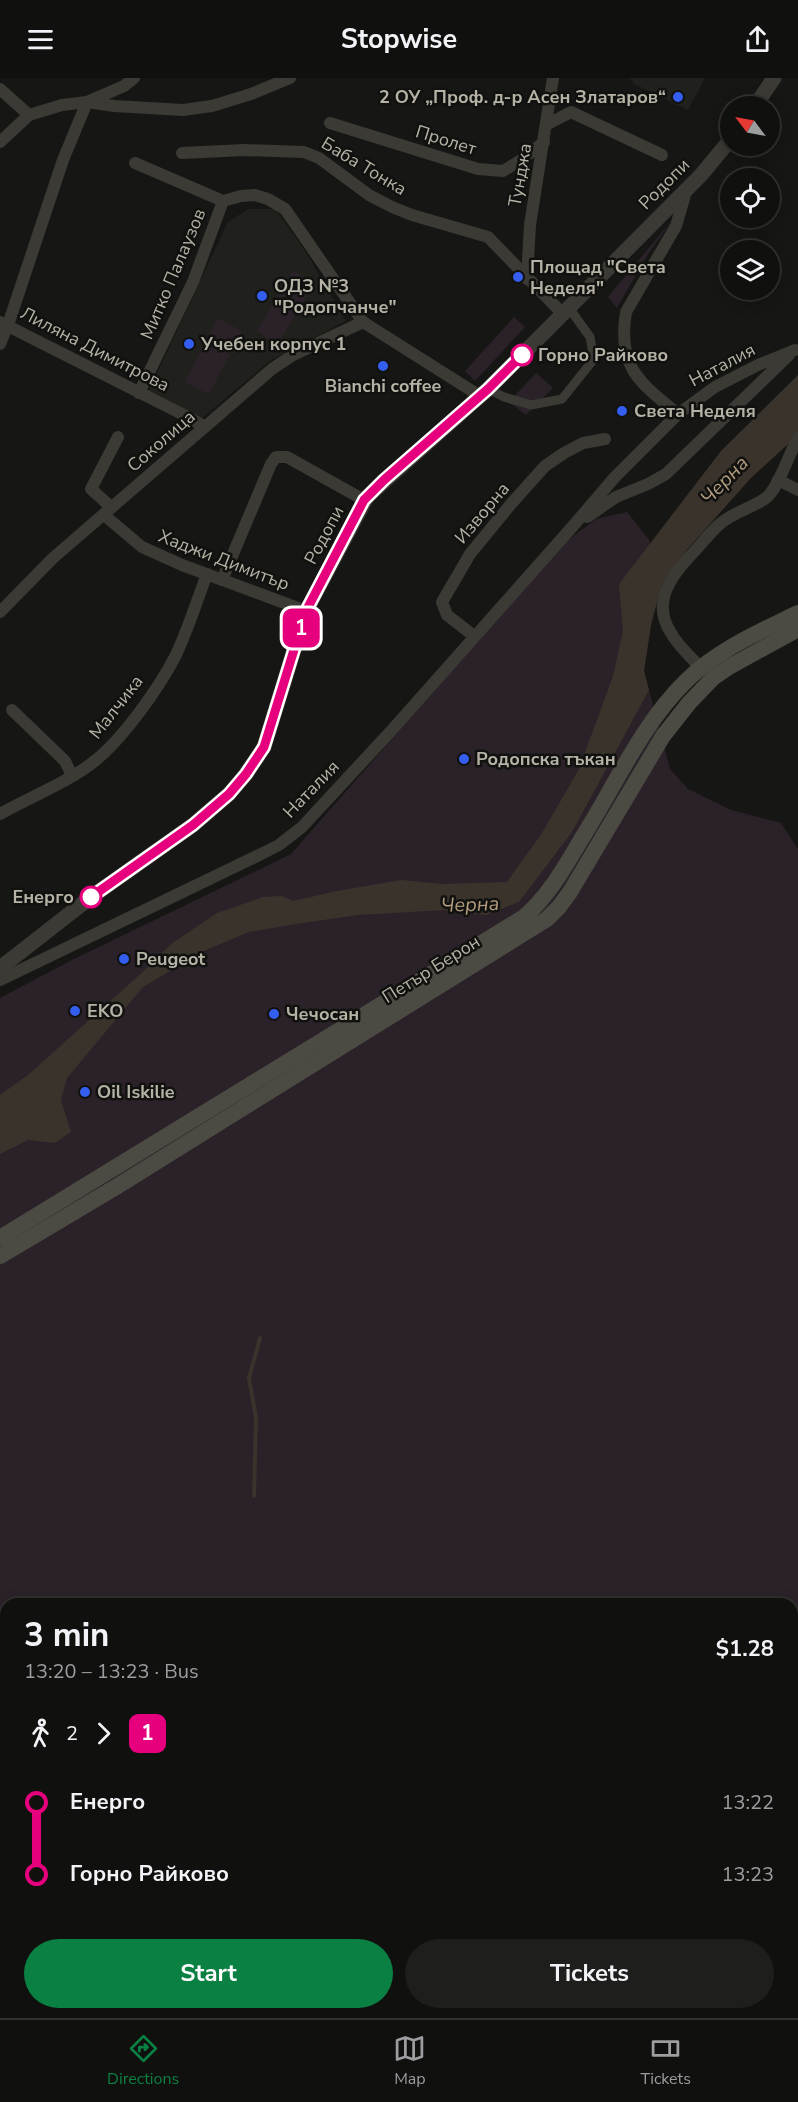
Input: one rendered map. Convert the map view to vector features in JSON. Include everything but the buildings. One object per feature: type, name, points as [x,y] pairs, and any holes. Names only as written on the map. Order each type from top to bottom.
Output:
[{"type":"main road","name":"Петър Берон","points":[[0,1238],[524,917],[554,883],[653,722],[686,681],[740,641],[798,613]]},
{"type":"main road","name":"Петър Берон","points":[[0,1256],[116,1187],[547,919],[559,907],[581,876],[663,736],[689,703],[713,678],[729,667],[798,629]]},
{"type":"street","points":[[0,344],[4,324],[63,160],[87,102],[124,86],[134,78]]},
{"type":"street","points":[[0,142],[29,116],[62,105],[87,102],[183,110],[212,106],[290,78]]},
{"type":"street","name":"Тунджа","points":[[527,279],[530,225],[553,78]]},
{"type":"street","points":[[762,96],[774,78]]},
{"type":"street","points":[[0,89],[29,116]]},
{"type":"street","points":[[546,125],[571,112],[662,155]]},
{"type":"street","name":"Пролет","points":[[330,123],[478,169],[502,171],[544,142]]},
{"type":"street","name":"Баба Тонка","points":[[182,153],[244,150],[304,152],[319,158],[369,195],[392,207],[488,237],[527,279],[566,311]]},
{"type":"street","name":"Родопи","points":[[0,968],[91,897],[193,825],[229,794],[264,747],[306,611],[364,500],[484,393],[701,175],[720,152]]},
{"type":"street","points":[[135,163],[223,201],[255,195],[268,199],[285,209],[363,322],[484,393],[531,405],[562,399],[594,359],[590,337],[566,311]]},
{"type":"street","points":[[678,414],[639,382],[624,350],[624,323],[626,312],[676,226],[687,188]]},
{"type":"street","name":"Митко Палаузов","points":[[139,393],[193,282],[223,201]]},
{"type":"street","name":"Соколица","points":[[0,612],[53,558],[272,369],[293,355],[363,322]]},
{"type":"street","name":"Лиляна Димитрова","points":[[4,324],[205,427]]},
{"type":"street","name":"Наталия","points":[[0,980],[279,844],[302,827],[391,731],[615,477],[678,414],[706,392],[729,379],[796,348]]},
{"type":"street","name":"Наталия","points":[[573,526],[616,497],[657,480],[671,470],[796,348]]},
{"type":"street","points":[[108,511],[92,489],[118,437]]},
{"type":"street","points":[[701,668],[670,633],[664,615],[663,597],[669,582],[682,564],[721,523],[767,498],[798,438]]},
{"type":"street","name":"Изворна","points":[[474,636],[447,615],[442,602],[470,554],[545,466],[583,443],[605,439]]},
{"type":"street","points":[[222,580],[276,457],[287,457],[364,500]]},
{"type":"street","points":[[778,480],[798,490]]},
{"type":"street","name":"Хаджи Димитър","points":[[108,511],[142,547],[306,611]]},
{"type":"street","name":"Малчика","points":[[0,814],[72,776],[96,760],[123,732],[150,696],[176,655],[207,574]]},
{"type":"street","points":[[12,710],[65,761],[72,776]]},
{"type":"shaded area","name":"2 ОУ „Проф. д-р Асен Златаров“","points":[[630,78],[705,78],[688,110],[634,84]]},
{"type":"shaded area","name":"ОДЗ №3 \"Родопчанче\"","points":[[248,209],[275,209],[306,252],[346,321],[271,360],[201,419],[148,392],[228,222]]},
{"type":"shaded area","points":[[673,219],[648,254],[617,308],[608,297]]},
{"type":"shaded area","points":[[293,270],[314,283],[278,344],[257,331]]},
{"type":"shaded area","points":[[514,317],[525,327],[475,381],[465,371]]},
{"type":"shaded area","points":[[218,318],[242,331],[209,394],[185,382]]},
{"type":"shaded area","points":[[536,373],[553,388],[526,415],[509,402]]},
{"type":"shaded area","points":[[627,512],[650,541],[651,625],[644,671],[670,769],[688,789],[731,810],[781,823],[798,849],[798,1598],[0,1598],[0,998],[72,960],[291,854],[564,543],[596,519]]},
{"type":"water","name":"Черна","points":[[798,375],[798,435],[751,478],[685,552],[661,587],[651,625],[644,671],[649,690],[572,832],[519,902],[486,915],[444,910],[358,915],[296,924],[249,932],[204,951],[143,987],[67,1078],[61,1100],[71,1132],[55,1143],[28,1140],[0,1154],[0,1095],[28,1075],[171,944],[217,913],[263,897],[282,896],[293,901],[401,880],[443,884],[507,882],[542,833],[579,769],[613,676],[623,631],[619,584],[721,451]]},
{"type":"waterway","points":[[254,1496],[256,1418],[249,1378],[260,1338]]},
{"type":"bus line","name":"1","points":[[91,897],[193,825],[229,794],[246,774],[264,747],[306,611],[364,500],[488,389],[522,355]]},
{"type":"place","name":"2 ОУ „Проф. д-р Асен Златаров“","points":[[678,97]]},
{"type":"place","name":"Площад \"Света Неделя\"","points":[[518,277]]},
{"type":"place","name":"ОДЗ №3 \"Родопчанче\"","points":[[262,296]]},
{"type":"place","name":"Учебен корпус 1","points":[[189,344]]},
{"type":"place","name":"Горно Райково","points":[[522,355]]},
{"type":"place","name":"Bianchi coffee","points":[[383,366]]},
{"type":"place","name":"Света Неделя","points":[[622,411]]},
{"type":"place","name":"Родопска тъкан","points":[[464,759]]},
{"type":"place","name":"Енерго","points":[[91,897]]},
{"type":"place","name":"Peugeot","points":[[124,959]]},
{"type":"place","name":"EKO","points":[[75,1011]]},
{"type":"place","name":"Чечосан","points":[[274,1014]]},
{"type":"place","name":"Oil Iskilie","points":[[85,1092]]}]
